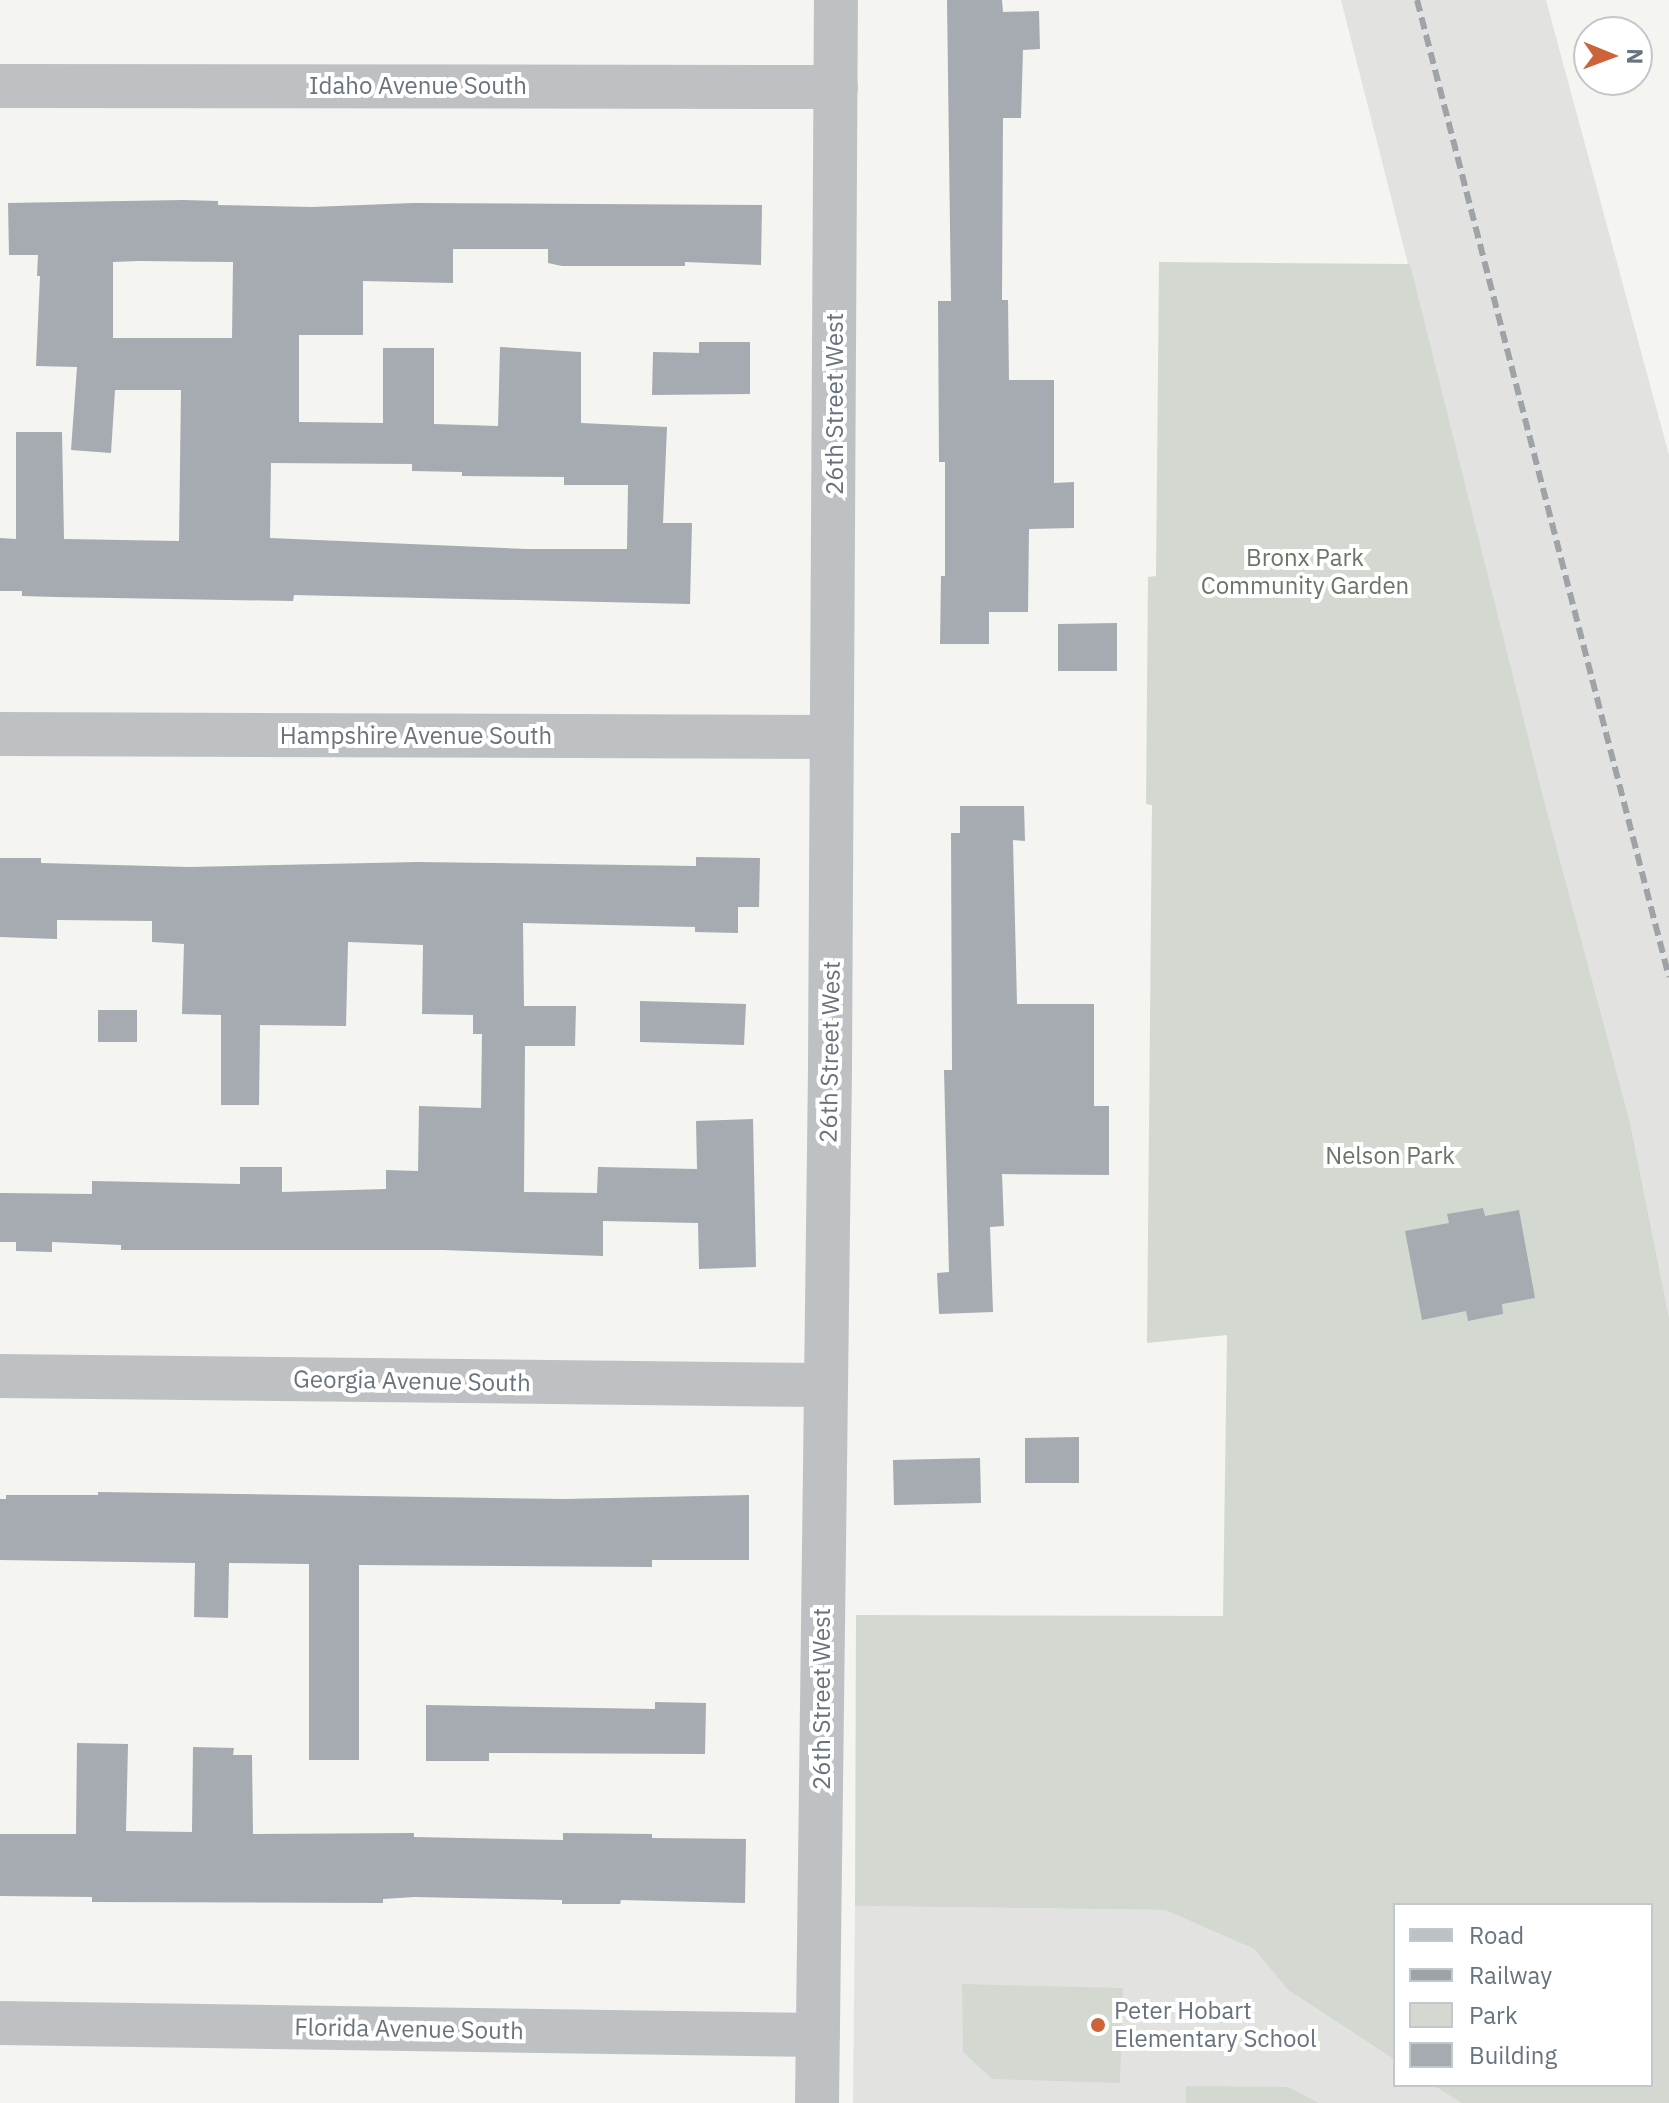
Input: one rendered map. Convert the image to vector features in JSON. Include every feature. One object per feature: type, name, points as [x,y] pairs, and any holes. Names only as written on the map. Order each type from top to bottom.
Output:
[{"type":"street","name":"26th Street West","points":[[817,2103],[836,0]]},
{"type":"street","name":"Idaho Avenue South","points":[[0,86],[836,87]]},
{"type":"street","name":"Hampshire Avenue South","points":[[0,734],[831,737]]},
{"type":"street","name":"Georgia Avenue South","points":[[0,1376],[824,1385]]},
{"type":"street","name":"Florida Avenue South","points":[[0,2023],[818,2035]]},
{"type":"shaded area","points":[[1341,0],[1546,0],[1669,455],[1669,1317],[1630,1122],[1544,800]]},
{"type":"shaded area","name":"Peter Hobart Elementary School","points":[[855,1906],[1165,1910],[1254,1949],[1288,1990],[1393,2059],[1393,2087],[1436,2087],[1461,2103],[853,2103]]},
{"type":"green space","name":"Nelson Park","points":[[1159,262],[1410,264],[1544,800],[1630,1122],[1669,1317],[1669,2103],[1461,2103],[1436,2087],[1653,2087],[1653,1903],[1393,1903],[1393,2059],[1288,1990],[1254,1949],[1165,1910],[855,1906],[856,1615],[1223,1616],[1227,1335],[1147,1343],[1152,805],[1146,804],[1148,577],[1156,576]]},
{"type":"green space","points":[[962,1984],[1123,1988],[1120,2083],[992,2079],[963,2052]]},
{"type":"green space","points":[[1186,2086],[1288,2087],[1319,2103],[1186,2103]]},
{"type":"building","points":[[947,0],[1002,0],[1003,12],[1039,11],[1040,49],[1023,50],[1021,118],[1003,118],[1002,300],[1008,300],[1009,380],[1054,380],[1054,483],[1074,482],[1074,528],[1029,529],[1028,612],[989,612],[989,644],[940,644],[941,576],[945,576],[945,462],[939,462],[938,301],[951,301]]},
{"type":"building","points":[[183,200],[218,201],[218,205],[312,207],[413,203],[762,205],[761,265],[685,262],[685,266],[562,266],[548,263],[548,249],[453,249],[453,283],[363,281],[363,335],[299,335],[299,422],[383,423],[383,348],[434,348],[434,424],[498,426],[500,347],[581,352],[581,423],[667,427],[663,523],[692,523],[690,604],[294,595],[293,601],[56,597],[22,596],[22,591],[0,591],[0,538],[16,539],[16,432],[62,432],[64,539],[179,541],[181,390],[115,390],[111,453],[71,450],[77,367],[36,366],[38,255],[9,255],[8,203]],"holes":[[[113,262],[233,262],[232,338],[113,338]],[[271,463],[412,464],[412,471],[462,472],[462,476],[564,477],[564,485],[628,485],[627,549],[526,549],[270,538]]]},
{"type":"building","points":[[699,342],[750,342],[750,394],[652,395],[653,352],[699,353]]},
{"type":"building","points":[[1117,623],[1117,671],[1058,671],[1058,624]]},
{"type":"building","points":[[960,806],[1024,806],[1025,841],[1013,840],[1017,1004],[1094,1004],[1094,1106],[1109,1106],[1109,1175],[1002,1174],[1004,1226],[990,1227],[993,1312],[939,1314],[937,1273],[949,1272],[944,1070],[952,1070],[951,833],[960,833]]},
{"type":"building","points":[[696,857],[760,858],[759,907],[738,907],[738,933],[695,932],[695,927],[523,923],[524,1006],[576,1006],[575,1046],[525,1046],[524,1192],[597,1193],[598,1167],[697,1169],[696,1121],[753,1119],[756,1267],[699,1269],[698,1223],[603,1221],[603,1256],[443,1250],[121,1250],[121,1245],[52,1242],[52,1252],[16,1251],[16,1242],[0,1242],[0,1193],[92,1194],[92,1181],[240,1184],[240,1167],[282,1167],[282,1192],[386,1189],[386,1170],[418,1171],[419,1106],[481,1108],[482,1034],[473,1034],[473,1015],[422,1014],[423,945],[348,942],[346,1026],[260,1025],[259,1105],[221,1105],[221,1015],[182,1014],[184,944],[152,942],[152,921],[57,920],[57,939],[0,937],[0,858],[41,858],[41,863],[189,867],[418,862],[696,866]]},
{"type":"building","points":[[640,1001],[746,1004],[744,1045],[640,1042]]},
{"type":"building","points":[[98,1010],[137,1010],[137,1042],[98,1042]]},
{"type":"building","points":[[1483,1208],[1485,1216],[1519,1210],[1535,1298],[1502,1304],[1503,1314],[1468,1321],[1466,1311],[1422,1320],[1405,1231],[1449,1223],[1447,1214]]},
{"type":"building","points":[[1079,1437],[1079,1483],[1025,1483],[1025,1438]]},
{"type":"building","points":[[980,1458],[981,1503],[894,1505],[893,1460]]},
{"type":"building","points":[[98,1492],[565,1499],[749,1495],[749,1560],[652,1560],[652,1567],[359,1565],[359,1760],[309,1760],[309,1564],[229,1563],[228,1618],[194,1617],[195,1563],[0,1560],[0,1499],[6,1499],[6,1495],[98,1495]]},
{"type":"building","points":[[655,1702],[706,1703],[705,1754],[489,1753],[489,1761],[426,1761],[426,1705],[655,1709]]},
{"type":"building","points":[[77,1743],[128,1744],[126,1831],[192,1832],[193,1747],[234,1748],[233,1755],[252,1755],[253,1834],[414,1833],[414,1837],[563,1840],[563,1833],[746,1839],[745,1903],[621,1900],[620,1904],[562,1904],[562,1900],[414,1897],[383,1899],[383,1903],[92,1902],[92,1897],[0,1896],[0,1834],[76,1834]]},
{"type":"railway","points":[[1417,0],[1669,977]]},
{"type":"place","name":"Peter Hobart Elementary School","points":[[1098,2025]]},
{"type":"park label","name":"Bronx Park Community Garden","points":[[1305,572]]}]
